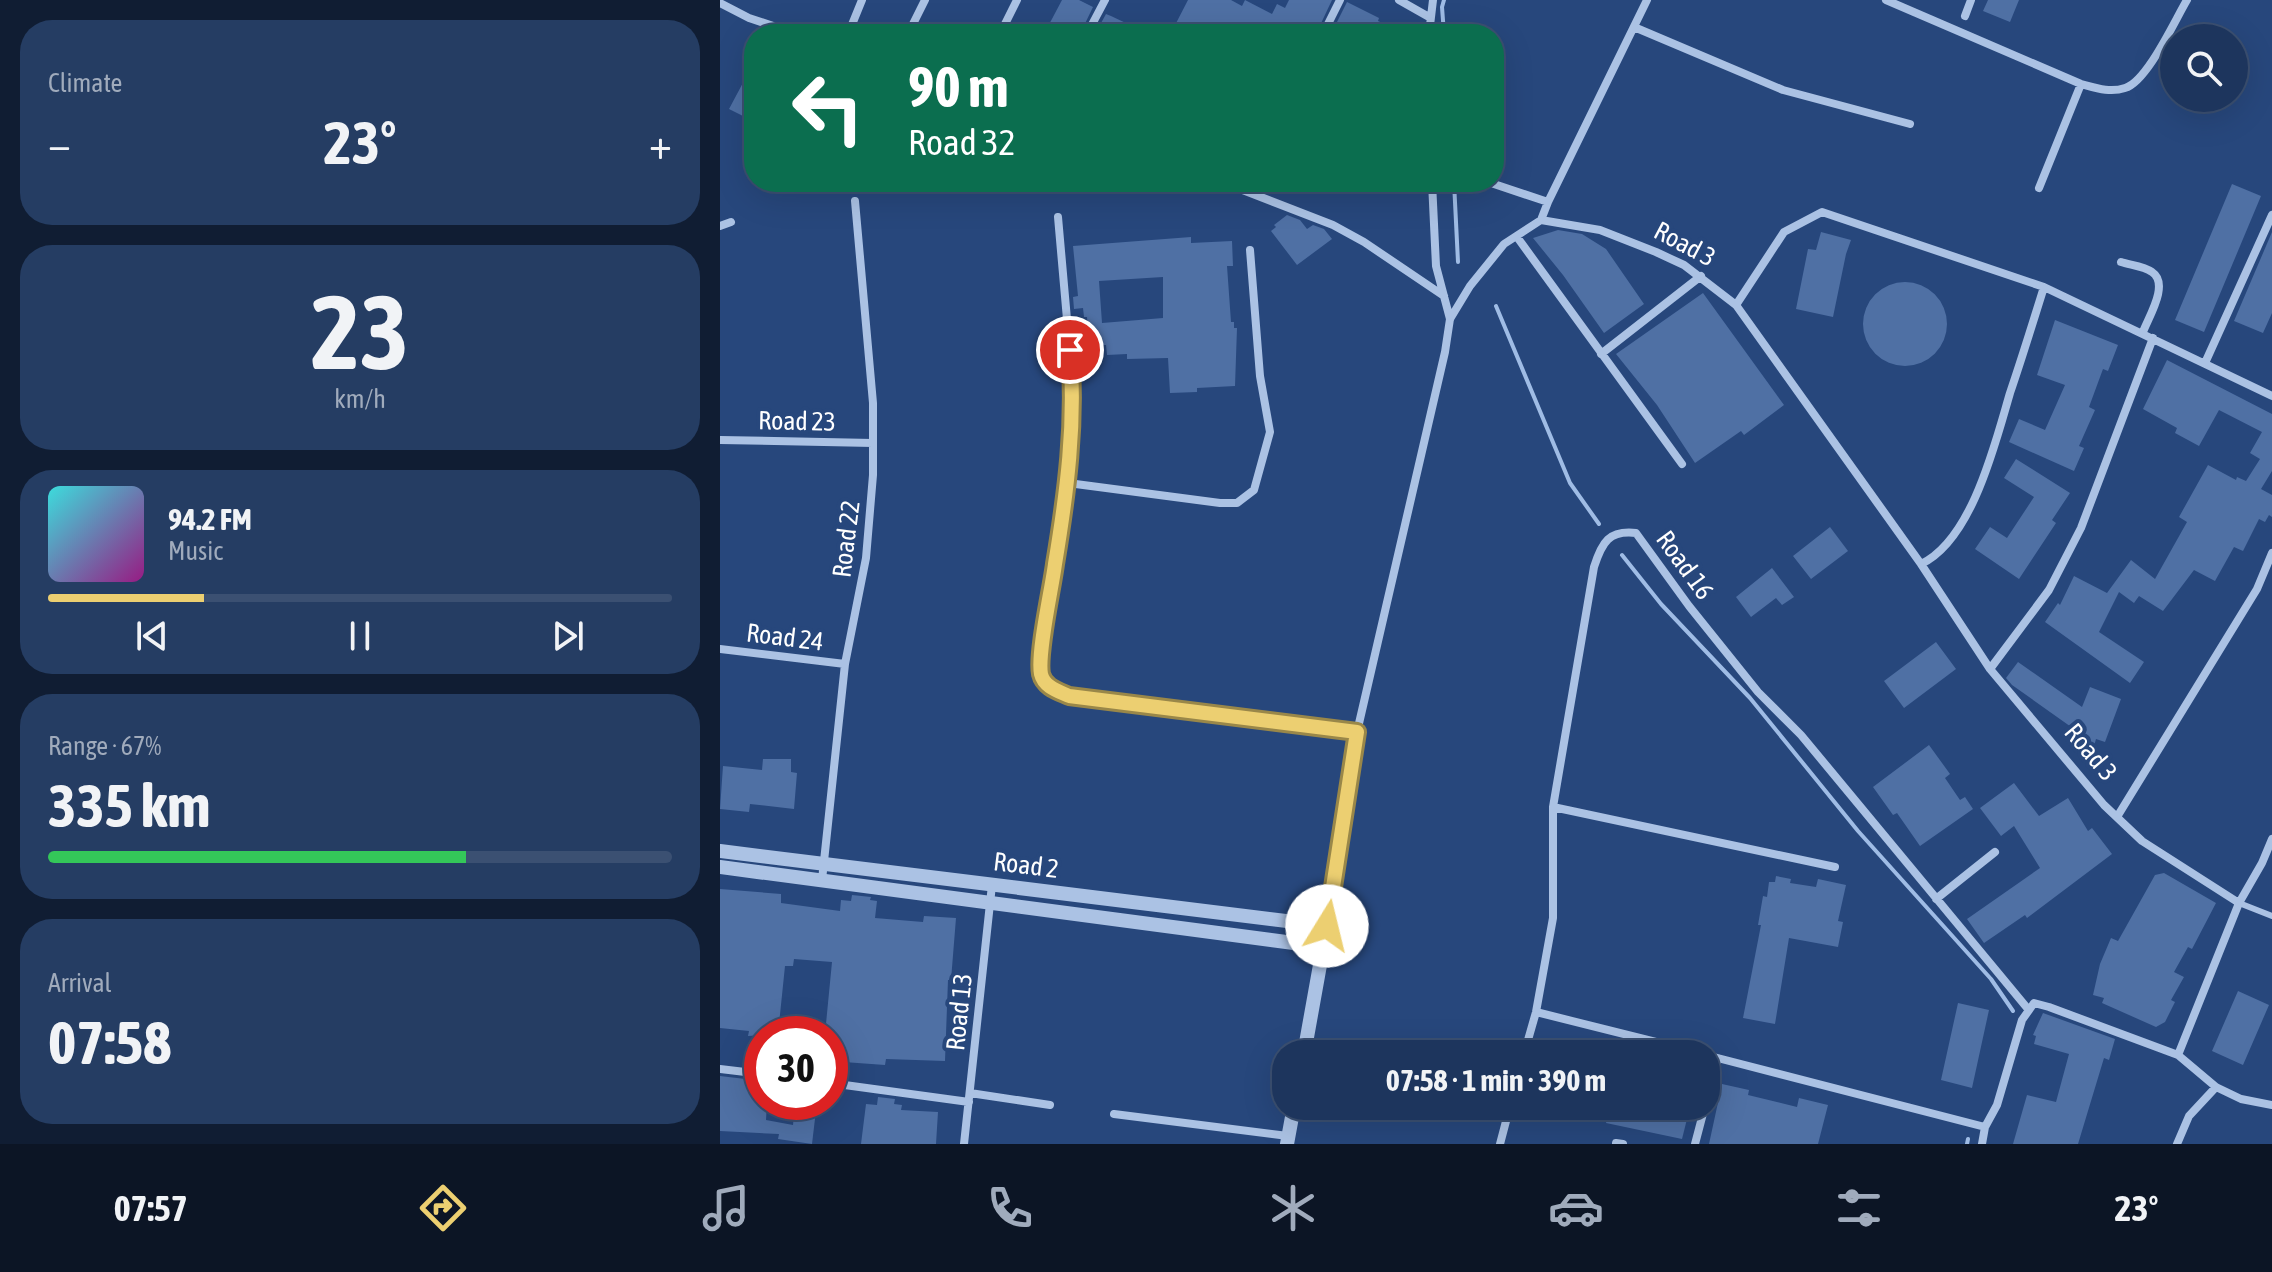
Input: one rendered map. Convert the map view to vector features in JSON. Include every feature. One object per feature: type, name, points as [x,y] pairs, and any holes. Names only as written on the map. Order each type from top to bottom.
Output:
[{"type":"street","points":[[852,24],[862,0]]},
{"type":"street","points":[[913,24],[925,0]]},
{"type":"street","points":[[1005,24],[1017,0]]},
{"type":"street","points":[[1092,24],[1105,0]]},
{"type":"street","points":[[1328,24],[1340,0]]},
{"type":"street","points":[[1399,0],[1429,17]]},
{"type":"street","points":[[1429,24],[1433,0]]},
{"type":"street","points":[[1307,1040],[1357,732],[1450,319],[1470,286],[1504,244],[1541,220],[1647,0]]},
{"type":"street","points":[[1886,0],[2081,84],[2108,91],[2129,88],[2147,68],[2187,0]]},
{"type":"street","points":[[1965,16],[1971,0]]},
{"type":"street","points":[[720,3],[767,24]]},
{"type":"street","points":[[1634,27],[1783,90],[1910,124]]},
{"type":"street","points":[[2039,188],[2081,84]]},
{"type":"street","points":[[1504,187],[1548,202]]},
{"type":"street","points":[[1248,192],[1333,225],[1444,296]]},
{"type":"street","points":[[1432,192],[1436,266],[1450,319]]},
{"type":"street","name":"Road 22","points":[[822,880],[845,664],[866,558],[873,475],[873,403],[855,201]]},
{"type":"street","points":[[1736,305],[1784,232],[1822,212],[2044,287],[2272,396]]},
{"type":"street","points":[[2205,363],[2272,215]]},
{"type":"street","points":[[1058,217],[1072,376],[1073,428],[1068,483],[1042,647],[1041,675],[1050,687],[1069,696],[1357,732]]},
{"type":"street","name":"Road 3","points":[[1541,220],[1600,230],[1656,252],[1701,276],[1736,305],[1921,564],[1990,669],[2117,817],[2142,841],[2239,903]]},
{"type":"street","points":[[720,226],[731,222]]},
{"type":"street","points":[[1517,237],[1682,464]]},
{"type":"street","points":[[1068,483],[1220,503],[1237,503],[1254,490],[1270,432],[1260,376],[1250,250]]},
{"type":"street","points":[[2121,262],[2151,271],[2157,277],[2160,289],[2143,332]]},
{"type":"street","points":[[1601,354],[1701,276]]},
{"type":"street","points":[[1921,564],[1933,558],[1954,535],[1984,478],[2044,287]]},
{"type":"street","points":[[1990,669],[2049,590],[2081,528],[2153,338]]},
{"type":"street","name":"Road 23","points":[[720,440],[873,443]]},
{"type":"street","name":"Road 16","points":[[1528,1040],[1553,918],[1553,807],[1594,567],[1609,537],[1622,532],[1636,533],[1758,692],[1801,735],[2028,1009]]},
{"type":"street","points":[[2117,817],[2257,589],[2272,553]]},
{"type":"street","name":"Road 24","points":[[720,649],[845,664]]},
{"type":"street","points":[[1553,807],[1835,867]]},
{"type":"street","points":[[2178,1055],[2239,903],[2272,839]]},
{"type":"street","name":"Road 2","points":[[720,851],[1327,926]]},
{"type":"street","points":[[1936,899],[1995,852]]},
{"type":"street","name":"Road 2","points":[[720,867],[1324,947]]},
{"type":"street","name":"Road 13","points":[[964,1144],[992,885]]},
{"type":"street","points":[[1982,1144],[2017,1035],[2028,1009],[2034,1003],[2178,1055],[2216,1087],[2241,1099],[2272,1105]]},
{"type":"street","points":[[1536,1012],[1649,1040]]},
{"type":"street","points":[[1720,1059],[1985,1127]]},
{"type":"street","points":[[720,1069],[744,1072]]},
{"type":"street","points":[[848,1085],[1050,1105]]},
{"type":"street","points":[[2177,1144],[2189,1116],[2216,1087]]},
{"type":"street","points":[[1114,1114],[1287,1140],[1291,1120]]},
{"type":"street","points":[[1500,1144],[1506,1120]]},
{"type":"street","points":[[1695,1144],[1702,1120]]},
{"type":"lane","points":[[2239,903],[2272,916]]},
{"type":"building","points":[[1062,0],[1079,0],[1093,7],[1085,24],[1049,24]]},
{"type":"building","points":[[1188,0],[1231,0],[1242,6],[1245,0],[1272,14],[1277,4],[1285,8],[1289,0],[1332,0],[1321,24],[1176,24]]},
{"type":"building","points":[[1988,0],[2019,0],[2010,22],[1983,11]]},
{"type":"building","points":[[1347,2],[1385,24],[1336,24]]},
{"type":"building","points":[[1106,14],[1128,24],[1100,24]]},
{"type":"building","points":[[744,81],[744,114],[729,109]]},
{"type":"building","points":[[2232,184],[2261,196],[2204,332],[2175,320]]},
{"type":"building","points":[[1287,215],[1300,220],[1307,229],[1313,225],[1324,229],[1332,239],[1297,265],[1271,231]]},
{"type":"building","points":[[1558,230],[1582,234],[1606,249],[1644,304],[1604,333],[1533,238]]},
{"type":"building","points":[[1821,232],[1851,240],[1833,317],[1796,309],[1808,249],[1816,250]]},
{"type":"building","points":[[2272,232],[2272,313],[2263,333],[2234,321]]},
{"type":"building","points":[[1191,237],[1191,243],[1232,241],[1233,266],[1227,266],[1231,322],[1237,328],[1235,386],[1170,393],[1168,358],[1127,359],[1127,354],[1107,355],[1106,345],[1089,346],[1087,317],[1084,317],[1083,308],[1074,309],[1073,297],[1078,296],[1073,246]],"holes":[[[1163,277],[1163,318],[1102,323],[1099,281]]]},
{"type":"building","points":[[1905,282],[1921,285],[1935,294],[1944,308],[1947,324],[1944,340],[1935,354],[1921,363],[1905,366],[1889,363],[1875,354],[1866,340],[1863,324],[1866,308],[1875,294],[1889,285]]},
{"type":"building","points":[[1703,293],[1784,405],[1744,435],[1741,431],[1695,463],[1657,405],[1616,354]]},
{"type":"building","points":[[2055,320],[2118,345],[2108,371],[2103,369],[2089,407],[2095,410],[2079,446],[2084,448],[2074,471],[2009,442],[2019,419],[2045,430],[2065,385],[2037,375]]},
{"type":"building","points":[[2167,360],[2272,414],[2272,471],[2261,489],[2272,495],[2272,517],[2269,515],[2265,522],[2259,519],[2243,551],[2234,547],[2215,581],[2194,570],[2163,611],[2139,596],[2134,603],[2119,592],[2099,632],[2144,662],[2130,683],[2045,622],[2058,603],[2060,605],[2074,576],[2107,593],[2131,560],[2155,579],[2187,522],[2179,517],[2208,465],[2236,480],[2237,477],[2246,481],[2260,459],[2250,453],[2262,432],[2219,410],[2199,446],[2175,433],[2177,428],[2143,409]]},
{"type":"building","points":[[2016,459],[2070,493],[2052,520],[2056,523],[2019,579],[1975,549],[1990,527],[2007,538],[2034,497],[2004,478]]},
{"type":"building","points":[[1830,527],[1848,551],[1811,579],[1793,556]]},
{"type":"building","points":[[1772,568],[1794,597],[1782,605],[1776,598],[1751,617],[1736,597]]},
{"type":"building","points":[[1936,642],[1956,669],[1904,708],[1884,681]]},
{"type":"building","points":[[2018,662],[2082,707],[2090,687],[2121,699],[2105,742],[2096,739],[2094,746],[2071,738],[2074,729],[2012,685],[2006,678]]},
{"type":"building","points":[[1929,745],[1950,774],[1945,778],[1960,800],[1965,797],[1973,809],[1920,846],[1897,813],[1893,815],[1873,787]]},
{"type":"building","points":[[763,759],[791,759],[791,772],[797,773],[794,809],[750,804],[749,812],[720,809],[723,766],[762,770]]},
{"type":"building","points":[[2014,783],[2039,816],[2068,798],[2088,831],[2092,828],[2112,854],[2027,918],[2025,915],[1984,943],[1967,919],[2040,868],[2014,826],[2001,836],[1980,808]]},
{"type":"building","points":[[2164,873],[2216,903],[2192,949],[2188,947],[2174,972],[2184,977],[2171,1000],[2175,1002],[2165,1022],[2156,1027],[2102,1003],[2104,998],[2093,995],[2100,964],[2111,938],[2118,941],[2155,875]]},
{"type":"building","points":[[1776,876],[1791,879],[1790,883],[1816,887],[1818,879],[1846,885],[1838,921],[1843,922],[1838,947],[1789,938],[1775,1024],[1743,1018],[1761,925],[1758,925],[1763,896],[1767,897],[1769,882],[1775,882]]},
{"type":"building","points":[[720,889],[781,894],[781,903],[840,911],[841,900],[851,901],[852,895],[871,897],[870,900],[877,901],[875,918],[923,922],[924,916],[956,918],[951,980],[948,980],[945,1061],[886,1059],[885,1065],[848,1062],[848,1016],[827,1016],[832,962],[794,959],[793,966],[785,966],[780,1016],[744,1016],[744,1030],[720,1028]]},
{"type":"building","points":[[2238,991],[2269,1005],[2243,1065],[2212,1051]]},
{"type":"building","points":[[1958,1003],[1989,1010],[1972,1088],[1941,1080]]},
{"type":"building","points":[[2043,1013],[2115,1039],[2109,1060],[2104,1058],[2078,1144],[2013,1144],[2027,1095],[2056,1102],[2069,1054],[2034,1044],[2036,1036],[2033,1035]]},
{"type":"building","points":[[720,1076],[744,1079],[744,1120],[793,1125],[793,1120],[815,1120],[812,1144],[778,1139],[779,1134],[720,1131]]},
{"type":"building","points":[[1722,1084],[1749,1090],[1748,1095],[1797,1107],[1799,1098],[1828,1105],[1818,1144],[1709,1144],[1714,1120],[1720,1120]]},
{"type":"building","points":[[878,1097],[895,1099],[894,1104],[902,1105],[901,1110],[938,1112],[936,1144],[861,1144],[866,1104],[877,1105]]},
{"type":"building","points":[[1607,1120],[1687,1120],[1682,1139],[1606,1123]]},
{"type":"waterway","points":[[1443,24],[1444,0]]},
{"type":"waterway","points":[[1454,192],[1458,262]]},
{"type":"waterway","points":[[1496,306],[1570,483],[1599,524]]},
{"type":"waterway","points":[[1622,555],[1661,604],[1750,698],[1858,831],[1991,979],[2013,1011]]},
{"type":"waterway","points":[[1967,1144],[1968,1139]]},
{"type":"route","points":[[1070,350],[1073,428],[1068,483],[1042,647],[1041,675],[1050,687],[1069,696],[1357,732],[1327,926]]}]
